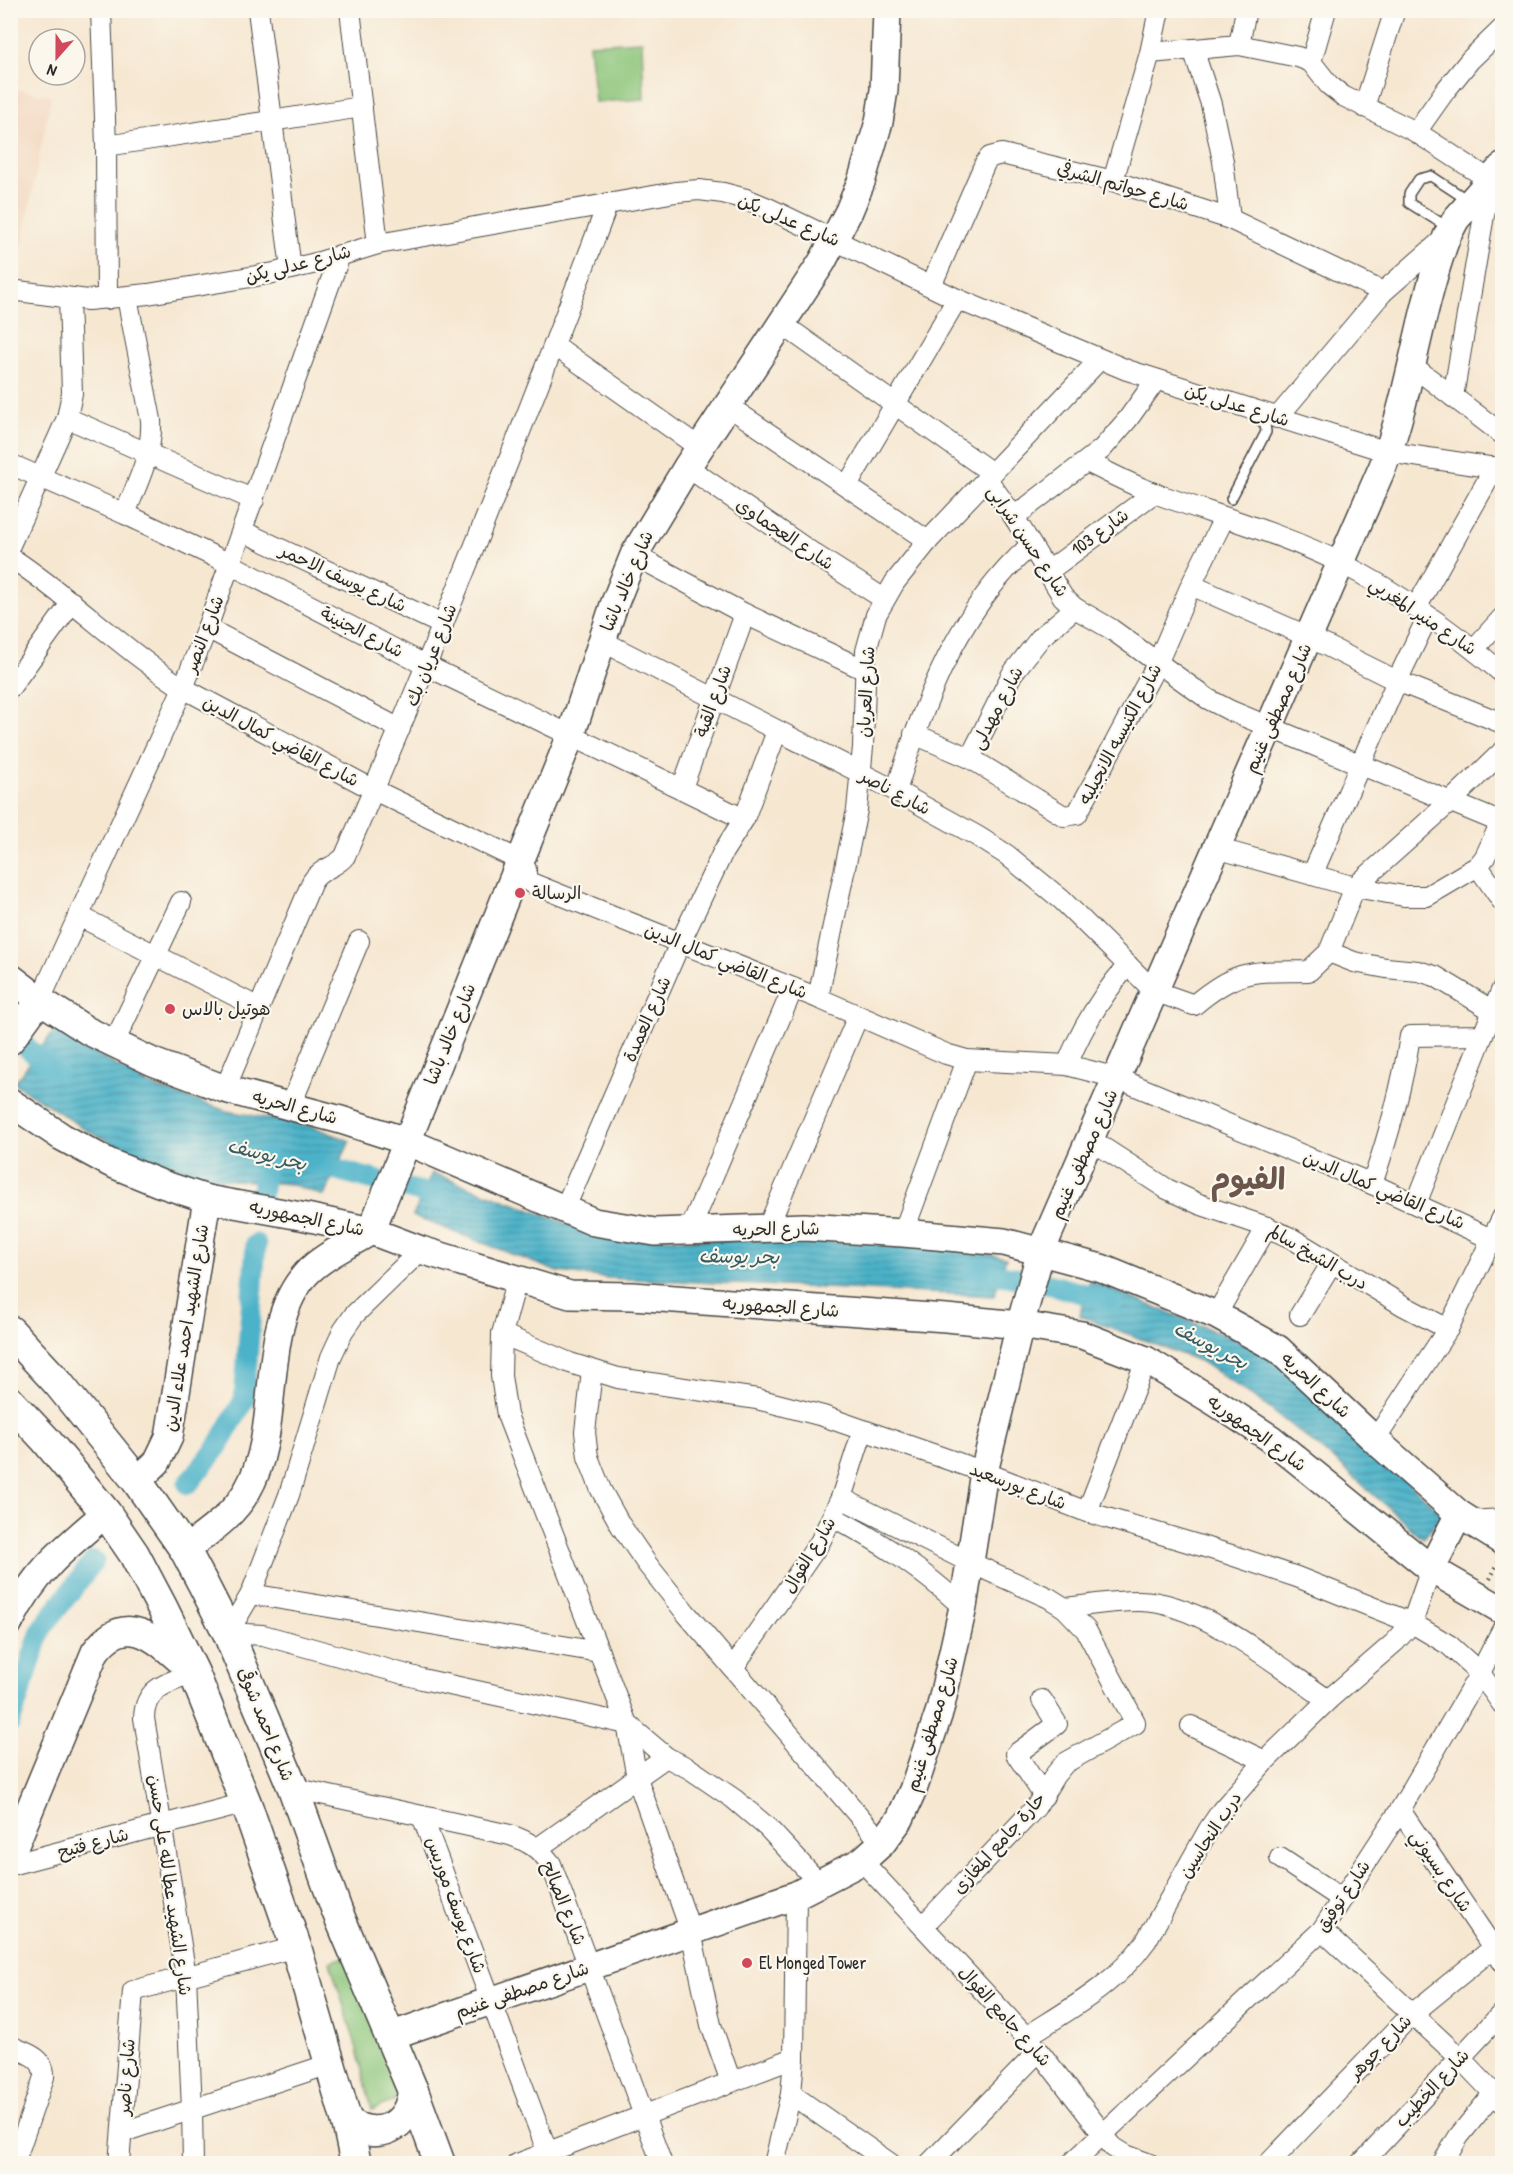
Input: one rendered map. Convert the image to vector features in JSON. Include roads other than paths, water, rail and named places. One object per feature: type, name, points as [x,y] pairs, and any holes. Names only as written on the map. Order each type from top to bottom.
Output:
[{"type":"main road","name":"شارع احمد شوقى","points":[[10,1331],[58,1383],[137,1481],[185,1550],[228,1633],[293,1788],[338,1911],[413,2091],[440,2163]]},
{"type":"main road","points":[[10,1402],[45,1439],[106,1513],[139,1563],[194,1673],[246,1803],[296,1947],[347,2122],[356,2163]]},
{"type":"main road","points":[[347,2122],[365,2131],[384,2130],[393,2126],[408,2111],[413,2091]]},
{"type":"street","points":[[101,10],[106,146],[107,299]]},
{"type":"street","points":[[258,10],[291,269]]},
{"type":"street","points":[[350,10],[378,243]]},
{"type":"street","name":"شارع خالد باشا","points":[[371,1231],[571,735],[634,555],[693,458],[836,239],[861,182],[879,122],[884,90],[887,10]]},
{"type":"street","points":[[1113,181],[1150,53],[1159,10]]},
{"type":"street","points":[[1239,45],[1246,10]]},
{"type":"street","points":[[1311,62],[1326,10]]},
{"type":"street","points":[[1364,107],[1395,10]]},
{"type":"street","points":[[1416,132],[1470,60],[1503,29]]},
{"type":"street","points":[[1150,53],[1239,45],[1298,57],[1311,62],[1336,91],[1496,174],[1453,397]]},
{"type":"street","points":[[1193,49],[1211,104],[1223,161],[1230,219]]},
{"type":"street","points":[[106,146],[362,107]]},
{"type":"street","name":"شارع حواتم الشرفي","points":[[931,286],[985,163],[990,157],[1002,154],[1113,181],[1230,219],[1383,292]]},
{"type":"street","name":"شارع مصطفى غنيم","points":[[390,2036],[808,1889],[872,1852],[900,1819],[928,1750],[951,1668],[971,1563],[984,1473],[1020,1325],[1041,1251],[1388,452],[1410,364],[1449,233],[1471,202],[1496,174]]},
{"type":"street","name":"شارع عدلى يكن","points":[[10,290],[69,298],[127,297],[291,269],[378,243],[608,203],[699,190],[746,199],[836,239],[957,299],[1099,360],[1161,382],[1388,452],[1500,465]]},
{"type":"street","name":"شارع عريان بك","points":[[225,1089],[312,882],[318,873],[337,864],[345,856],[374,790],[427,666],[608,203]]},
{"type":"street","points":[[1277,418],[1383,292],[1449,233]]},
{"type":"street","name":"شارع النصر","points":[[40,1000],[183,688],[254,500],[340,255]]},
{"type":"street","points":[[125,514],[149,453],[152,420],[127,297]]},
{"type":"street","points":[[10,545],[67,418],[72,393],[69,298]]},
{"type":"street","points":[[847,486],[957,299]]},
{"type":"street","name":"شارع حسن شرابى","points":[[782,324],[896,405],[989,476],[1063,597],[1075,608],[1111,629],[1208,699],[1270,727],[1502,822]]},
{"type":"street","name":"شارع العجماوى","points":[[554,345],[799,544],[884,599]]},
{"type":"street","name":"شارع العريان","points":[[818,998],[852,840],[861,774],[865,670],[870,633],[884,599],[928,541],[1099,360]]},
{"type":"street","points":[[1410,364],[1503,434]]},
{"type":"street","points":[[1014,517],[1087,462],[1161,382]]},
{"type":"street","points":[[728,406],[928,541]]},
{"type":"street","points":[[67,418],[254,500]]},
{"type":"street","name":"شارع منير المغربي","points":[[1087,462],[1154,493],[1302,546],[1341,563],[1422,612],[1503,673]]},
{"type":"street","name":"شارع الجنينة","points":[[10,465],[125,514],[230,564],[427,666],[744,819]]},
{"type":"street","points":[[1312,875],[1397,681],[1422,612],[1500,465]]},
{"type":"street","name":"شارع 103","points":[[1047,572],[1154,493]]},
{"type":"street","name":"شارع الكنيسه الانجيليه","points":[[914,734],[970,758],[1064,816],[1077,814],[1157,664],[1191,585],[1224,518]]},
{"type":"street","name":"شارع يوسف الاحمر","points":[[242,531],[443,625]]},
{"type":"street","points":[[896,791],[914,734],[938,673],[967,623],[1000,576],[1031,545]]},
{"type":"street","points":[[634,555],[746,614],[865,670]]},
{"type":"street","name":"شارع القاضي كمال الدين","points":[[10,556],[72,602],[156,670],[183,688],[374,790],[521,861],[526,869],[526,879],[531,883],[818,998],[925,1046],[967,1060],[1067,1065],[1117,1078],[1372,1184],[1498,1241]]},
{"type":"street","points":[[1191,585],[1309,637],[1397,681],[1503,723]]},
{"type":"street","points":[[10,688],[72,602]]},
{"type":"street","name":"شارع مهدلى","points":[[970,758],[1012,674],[1041,637],[1075,608]]},
{"type":"street","name":"شارع القبة","points":[[682,789],[746,614]]},
{"type":"street","points":[[1474,649],[1503,618]]},
{"type":"street","points":[[207,628],[400,729]]},
{"type":"street","name":"شارع ناصر","points":[[602,641],[896,791],[977,836],[1016,862],[1062,900],[1154,991]]},
{"type":"street","name":"شارع العمدة","points":[[564,1210],[680,943],[723,852],[744,819],[777,731]]},
{"type":"street","points":[[1154,991],[1194,1005],[1226,980],[1250,972],[1309,971],[1329,952],[1355,887],[1503,752]]},
{"type":"street","points":[[1216,848],[1355,887],[1404,896],[1426,896],[1478,866],[1502,822]]},
{"type":"street","points":[[1478,866],[1503,901]]},
{"type":"street","points":[[113,1045],[181,902]]},
{"type":"street","points":[[79,916],[259,1008]]},
{"type":"street","points":[[290,1107],[358,941]]},
{"type":"street","points":[[1329,952],[1354,962],[1435,976],[1493,1011]]},
{"type":"street","points":[[1067,1065],[1077,1038],[1091,1012],[1128,965]]},
{"type":"street","name":"شارع الحريه","points":[[10,977],[40,1000],[113,1045],[225,1089],[341,1120],[406,1142],[594,1222],[656,1232],[804,1227],[1004,1242],[1101,1268],[1216,1315],[1278,1349],[1375,1440],[1465,1518],[1503,1541]]},
{"type":"street","points":[[689,1232],[793,988]]},
{"type":"street","points":[[1416,1204],[1503,989]]},
{"type":"street","points":[[10,1041],[40,1000]]},
{"type":"street","points":[[768,1227],[858,1016]]},
{"type":"street","points":[[1372,1184],[1394,1119],[1410,1036],[1483,1035]]},
{"type":"street","points":[[903,1233],[967,1060]]},
{"type":"street","name":"شارع الجمهوريه","points":[[10,1102],[62,1137],[110,1163],[159,1183],[207,1199],[306,1216],[371,1231],[421,1250],[570,1295],[632,1296],[1020,1325],[1082,1335],[1146,1360],[1215,1402],[1270,1438],[1431,1569],[1503,1610]]},
{"type":"street","name":"درب الشيخ سالم","points":[[1090,1140],[1183,1197],[1268,1227],[1291,1238],[1331,1264],[1448,1329]]},
{"type":"street","name":"شارع الشهيد احمد علاء الدين","points":[[137,1481],[157,1462],[169,1437],[207,1199]]},
{"type":"street","points":[[1375,1440],[1448,1329],[1498,1241],[1503,1218]]},
{"type":"street","points":[[1216,1315],[1268,1227]]},
{"type":"street","points":[[185,1550],[229,1516],[248,1490],[260,1461],[279,1332],[294,1290],[307,1272],[371,1231]]},
{"type":"street","points":[[421,1250],[354,1315],[343,1331],[331,1358],[289,1495],[251,1594],[228,1633],[263,1635],[422,1679],[627,1724],[666,1757],[690,1769],[734,1799],[767,1827],[808,1889],[791,2094],[775,2163]]},
{"type":"street","points":[[1300,1315],[1331,1264]]},
{"type":"street","points":[[517,1279],[502,1334],[501,1376],[507,1415],[627,1724],[636,1778],[691,1932],[711,2025],[731,2082]]},
{"type":"street","name":"شارع بورسعيد","points":[[502,1334],[592,1371],[644,1383],[790,1406],[984,1473],[1087,1512],[1297,1577],[1412,1623],[1449,1645],[1480,1673],[1503,1704]]},
{"type":"street","points":[[1087,1512],[1146,1360]]},
{"type":"street","name":"شارع جامع الفوال","points":[[592,1371],[585,1432],[588,1457],[601,1490],[621,1526],[647,1564],[733,1668],[872,1852],[923,1926],[1032,2044],[1124,2159],[1150,2163]]},
{"type":"street","name":"شارع الفوال","points":[[733,1668],[805,1566],[833,1517],[863,1430]]},
{"type":"street","points":[[841,1497],[971,1563],[1049,1598],[1065,1608],[1139,1600],[1167,1604],[1190,1612],[1223,1629],[1328,1700]]},
{"type":"street","points":[[12,1612],[41,1572],[106,1513]]},
{"type":"street","points":[[833,1517],[902,1556],[963,1607]]},
{"type":"street","points":[[1431,1569],[1465,1518],[1503,1520]]},
{"type":"street","name":"درب النحاسين","points":[[929,2163],[1032,2044],[1104,1986],[1134,1957],[1146,1941],[1209,1829],[1237,1791],[1328,1700],[1395,1642],[1412,1623],[1431,1569]]},
{"type":"street","points":[[251,1594],[599,1652]]},
{"type":"street","name":"حارة جامع المغازى","points":[[923,1926],[1036,1807],[1065,1763],[1135,1723],[1086,1630],[1065,1608]]},
{"type":"street","name":"شارع توفيق","points":[[1071,2163],[1322,1930],[1400,1810],[1503,1629]]},
{"type":"street","points":[[10,1857],[95,1652],[102,1642],[121,1632],[132,1630],[143,1632],[153,1637],[194,1673]]},
{"type":"street","name":"شارع الشهيد عطا لله على حسن","points":[[193,2163],[186,1976],[144,1708],[153,1692],[160,1686],[194,1673]]},
{"type":"street","points":[[1042,1700],[1057,1724],[1016,1754],[1044,1796]]},
{"type":"street","points":[[1191,1726],[1265,1761]]},
{"type":"street","points":[[538,1848],[666,1757]]},
{"type":"street","name":"شارع الصالح","points":[[293,1788],[510,1835],[530,1842],[538,1848],[551,1864],[662,2163]]},
{"type":"street","name":"شارع فتيح","points":[[10,1865],[246,1803]]},
{"type":"street","name":"شارع بسيوني","points":[[1400,1810],[1499,1950]]},
{"type":"street","name":"شارع يوسف موريس","points":[[422,1816],[550,2158]]},
{"type":"street","points":[[1280,1858],[1342,1899]]},
{"type":"street","points":[[1322,1930],[1460,2058],[1498,2097],[1459,2136],[1442,2163]]},
{"type":"street","points":[[186,1976],[296,1947]]},
{"type":"street","name":"شارع جوهر","points":[[1268,2163],[1412,2014],[1499,1950]]},
{"type":"street","name":"شارع ناصر","points":[[119,2163],[133,1991],[186,1976]]},
{"type":"street","name":"شارع الخطيب","points":[[1361,2163],[1503,2013]]},
{"type":"street","points":[[10,2046],[38,2059],[45,2071],[14,2163]]},
{"type":"street","points":[[517,2163],[550,2158],[644,2115],[794,2058]]},
{"type":"street","points":[[123,2132],[330,2064]]},
{"type":"street","points":[[791,2094],[891,2163]]},
{"type":"lane","points":[[1449,233],[1409,203],[1409,194],[1419,178],[1431,176],[1471,202]]},
{"type":"lane","points":[[1161,382],[1175,394],[1258,418],[1265,424],[1266,432],[1231,499]]},
{"type":"water","points":[[55,1030],[151,1086],[227,1111],[311,1126],[350,1141],[324,1196],[291,1184],[221,1179],[150,1162],[88,1131],[14,1083]]},
{"type":"water","points":[[432,1173],[592,1233],[684,1239],[950,1245],[1006,1258],[994,1296],[609,1278],[558,1272],[413,1216]]},
{"type":"water","points":[[1090,1281],[1242,1342],[1279,1362],[1444,1515],[1423,1539],[1337,1462],[1260,1401],[1202,1362],[1080,1316],[1084,1293]]},
{"type":"waterway","name":"بحر يوسف","points":[[10,1034],[57,1072]]},
{"type":"waterway","points":[[260,1202],[267,1155]]},
{"type":"waterway","name":"بحر يوسف","points":[[310,1163],[432,1195],[450,1202]]},
{"type":"waterway","points":[[188,1484],[218,1446],[244,1400],[256,1244]]},
{"type":"waterway","name":"بحر يوسف","points":[[973,1272],[1043,1283],[1112,1303]]},
{"type":"waterway","points":[[10,1723],[42,1628],[94,1561]]},
{"type":"place","name":"الرسالة","points":[[520,893]]},
{"type":"place","name":"هوتيل بالاس","points":[[170,1009]]},
{"type":"place","name":"El Monged Tower","points":[[747,1963]]},
{"type":"district","name":"الفيوم","points":[[1248,1179]]}]
